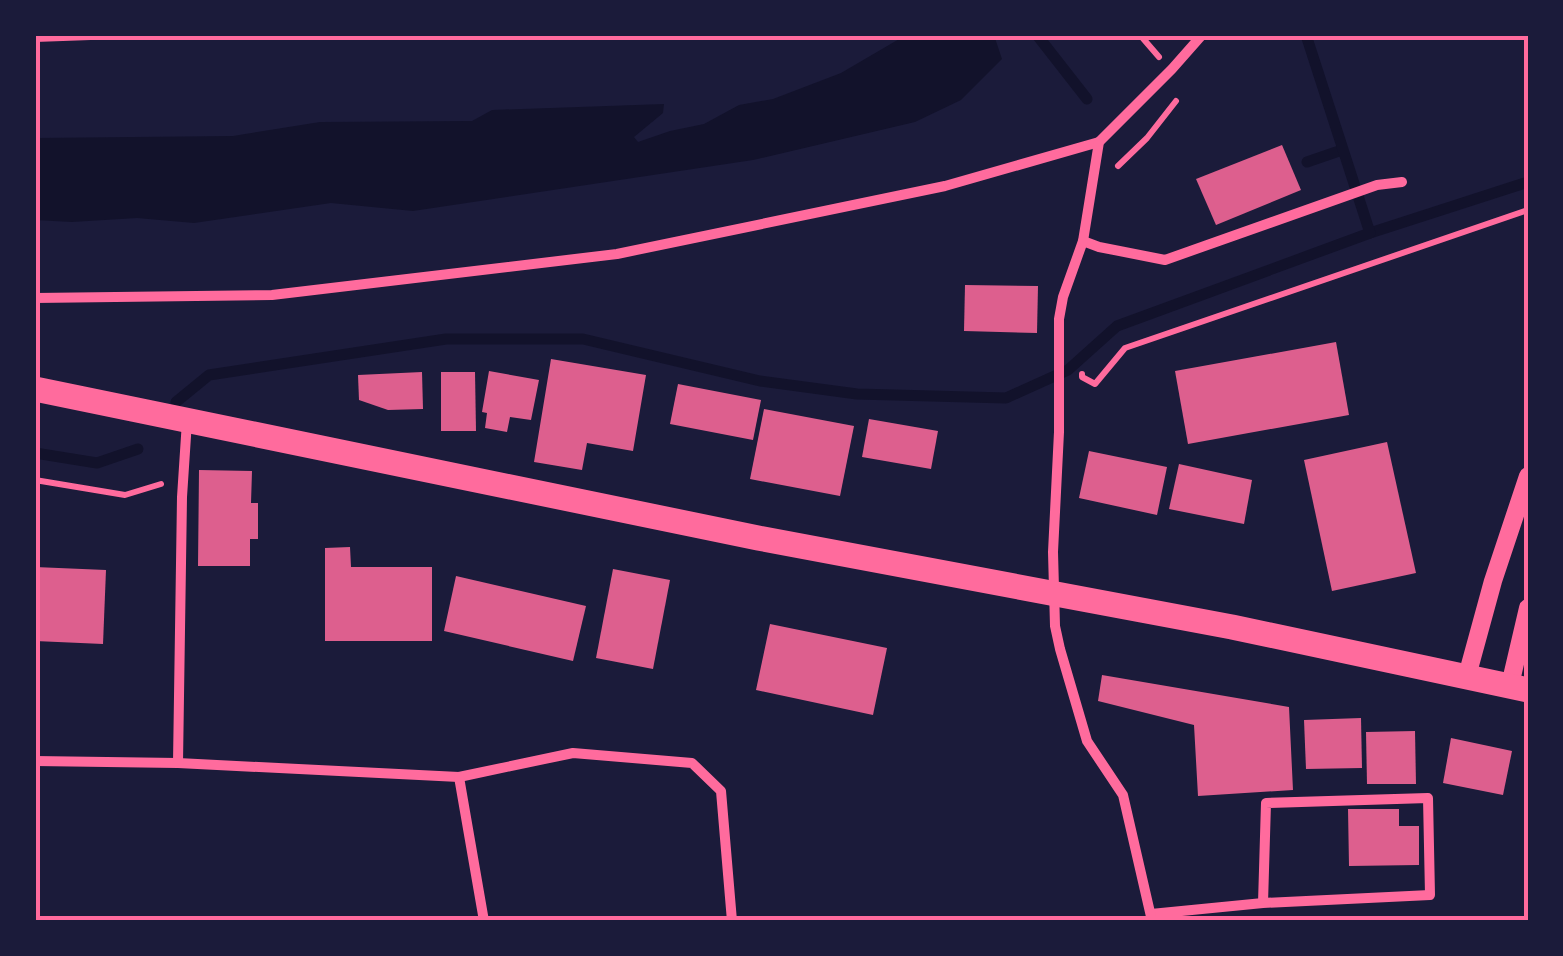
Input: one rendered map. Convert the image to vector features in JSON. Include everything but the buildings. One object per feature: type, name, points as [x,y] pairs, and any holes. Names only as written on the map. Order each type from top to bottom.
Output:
[{"type":"highway","points":[[35,389],[758,538],[1054,593],[1519,688]]},
{"type":"street","points":[[35,298],[272,295],[617,254],[945,186],[1099,142],[1202,35]]},
{"type":"street","points":[[1099,142],[1083,241],[1059,319],[1055,626],[1088,740],[1123,795],[1152,918],[1263,903],[1430,895],[1428,798],[1266,803],[1263,903]]},
{"type":"street","points":[[1083,241],[1165,260],[1377,185],[1402,182]]},
{"type":"street","points":[[178,762],[187,420]]},
{"type":"street","points":[[1467,676],[1493,580],[1528,476]]},
{"type":"street","points":[[1519,688],[1528,608]]},
{"type":"street","points":[[35,761],[178,762],[459,777],[573,752],[692,763],[720,791],[732,921]]},
{"type":"street","points":[[459,777],[484,921]]},
{"type":"path","points":[[35,39],[146,35]]},
{"type":"path","points":[[1140,35],[1158,56]]},
{"type":"path","points":[[1116,171],[1178,98]]},
{"type":"path","points":[[1082,377],[1094,384],[1125,348],[1528,210]]},
{"type":"path","points":[[35,480],[126,495],[183,478]]},
{"type":"shaded area","points":[[906,35],[994,35],[1002,59],[961,100],[915,122],[753,160],[413,211],[331,203],[194,223],[137,218],[35,220],[35,138],[233,136],[320,122],[472,121],[492,110],[664,104],[663,113],[634,137],[638,142],[704,124],[739,105],[773,99],[841,73]]},
{"type":"waterway","points":[[1037,35],[1087,99]]},
{"type":"waterway","points":[[176,402],[209,375],[446,339],[583,339],[760,381],[857,394],[1006,398],[1068,370],[1117,326],[1370,233],[1306,35]]},
{"type":"waterway","points":[[1307,162],[1342,150]]},
{"type":"waterway","points":[[1370,233],[1528,182]]},
{"type":"waterway","points":[[35,453],[97,463],[138,449]]}]
